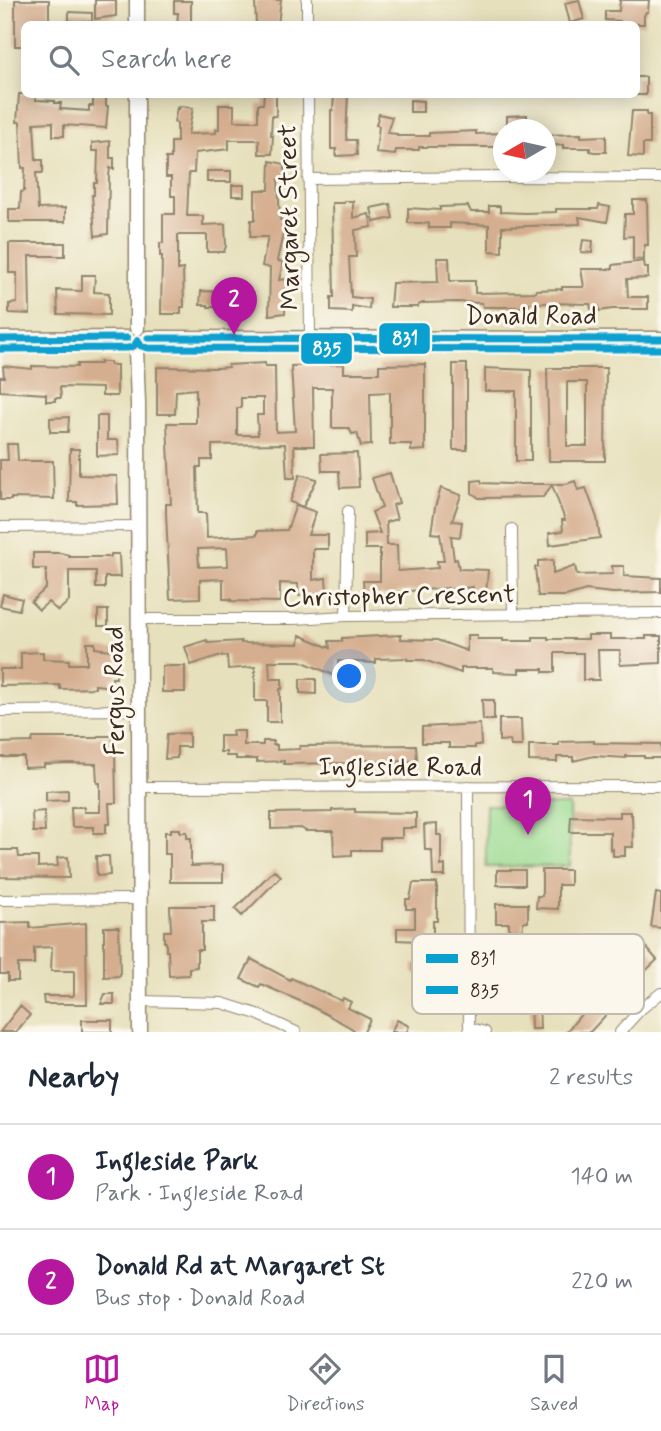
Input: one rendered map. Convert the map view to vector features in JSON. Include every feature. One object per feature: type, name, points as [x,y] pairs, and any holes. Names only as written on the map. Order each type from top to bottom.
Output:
[{"type":"street","points":[[136,0],[137,21]]},
{"type":"street","points":[[307,0],[307,21]]},
{"type":"street","name":"Fergus Road","points":[[137,98],[140,1032]]},
{"type":"street","name":"Margaret Street","points":[[308,98],[310,339]]},
{"type":"street","points":[[308,179],[661,178]]},
{"type":"street","name":"Donald Road","points":[[0,339],[661,339]]},
{"type":"street","points":[[346,616],[348,511]]},
{"type":"street","points":[[0,527],[138,526]]},
{"type":"street","points":[[512,529],[513,614]]},
{"type":"street","name":"Christopher Crescent","points":[[138,619],[661,613]]},
{"type":"street","points":[[0,711],[138,710]]},
{"type":"street","points":[[468,786],[469,934]]},
{"type":"street","name":"Ingleside Road","points":[[139,787],[219,789],[661,786]]},
{"type":"street","points":[[0,900],[139,899]]},
{"type":"street","points":[[644,1007],[661,993]]},
{"type":"street","points":[[140,1001],[222,1003],[257,1014],[296,1032]]},
{"type":"street","points":[[620,1032],[636,1014]]},
{"type":"street","points":[[470,1030],[485,1032]]},
{"type":"green space","points":[[486,805],[569,805],[570,866],[486,867]]},
{"type":"building","points":[[15,0],[49,0],[49,21],[21,21],[21,46],[15,46]]},
{"type":"building","points":[[95,0],[116,0],[116,16],[95,19]]},
{"type":"building","points":[[281,0],[278,21],[256,21],[255,2]]},
{"type":"building","points":[[579,0],[584,19],[570,21],[565,3]]},
{"type":"building","points":[[620,0],[649,0],[644,24],[640,24],[640,21],[605,20],[605,11],[619,11]]},
{"type":"building","points":[[174,1],[191,1],[191,21],[177,21],[178,13],[174,13]]},
{"type":"building","points":[[69,12],[92,13],[92,21],[69,21]]},
{"type":"building","points":[[640,77],[646,77],[646,95],[640,95]]},
{"type":"building","points":[[19,94],[21,98],[61,103],[60,109],[89,111],[89,106],[93,106],[93,98],[106,98],[106,128],[64,125],[64,136],[53,136],[53,122],[34,123],[36,160],[43,160],[43,173],[36,173],[38,209],[65,208],[65,222],[9,222],[9,209],[20,209],[21,192],[24,191],[25,168],[22,168],[20,122],[17,122]]},
{"type":"building","points":[[264,98],[276,98],[276,116],[272,116],[272,154],[259,154],[259,140],[229,140],[229,149],[195,153],[194,173],[189,173],[187,216],[203,216],[203,225],[225,224],[226,246],[224,252],[207,252],[207,235],[178,235],[178,270],[183,269],[184,307],[181,307],[181,314],[161,314],[160,243],[163,243],[163,214],[175,214],[171,177],[166,177],[166,158],[171,158],[171,142],[177,142],[177,123],[174,122],[177,108],[193,108],[188,134],[216,133],[216,129],[219,129],[219,105],[234,105],[234,121],[258,121],[258,104],[263,104]]},
{"type":"building","points":[[334,98],[348,98],[346,136],[347,140],[356,140],[357,155],[336,156],[336,149],[331,149]]},
{"type":"building","points":[[410,100],[423,101],[423,112],[410,112]]},
{"type":"building","points":[[632,111],[647,111],[647,115],[650,115],[650,144],[643,144],[643,157],[628,156]]},
{"type":"building","points":[[379,114],[392,117],[387,133],[397,136],[476,131],[476,134],[493,133],[493,147],[419,147],[419,150],[396,150],[395,155],[376,153],[379,126],[376,125]]},
{"type":"building","points":[[527,115],[527,119],[507,119],[507,116]]},
{"type":"building","points":[[556,135],[606,136],[606,152],[590,151],[590,148],[563,148],[563,145],[556,145]]},
{"type":"building","points":[[110,141],[110,158],[114,158],[114,169],[110,168],[109,175],[108,234],[95,236],[92,195],[94,183],[97,183],[98,151],[92,151],[92,143]]},
{"type":"building","points":[[270,161],[285,164],[285,176],[278,180],[283,234],[277,261],[283,262],[279,280],[286,279],[285,313],[269,315],[270,268],[262,266],[268,237],[250,237],[251,220],[255,220],[255,190],[269,190]]},
{"type":"building","points":[[207,171],[231,171],[231,182],[207,182]]},
{"type":"building","points":[[232,185],[244,185],[244,196],[232,196]]},
{"type":"building","points":[[633,200],[647,200],[648,245],[645,245],[644,260],[633,259],[633,236],[624,237],[625,214],[633,214]]},
{"type":"building","points":[[353,201],[353,218],[369,214],[372,227],[355,230],[356,257],[349,257],[351,297],[370,299],[369,309],[352,306],[352,312],[331,311],[331,297],[334,297],[332,203]]},
{"type":"building","points":[[390,204],[393,218],[374,222],[371,208]]},
{"type":"building","points":[[599,205],[610,207],[607,222],[579,217],[580,224],[502,227],[502,252],[489,251],[489,225],[450,223],[450,228],[429,228],[429,223],[408,223],[408,208],[440,210],[440,207],[468,206],[471,212],[489,212],[489,206],[500,206],[500,212],[525,213],[556,212],[556,209],[598,209]]},
{"type":"building","points":[[583,240],[593,241],[592,253],[581,252]]},
{"type":"building","points":[[9,243],[65,243],[65,256],[29,256],[30,314],[9,313],[9,304],[17,303],[17,273],[9,273]]},
{"type":"building","points":[[437,258],[449,258],[450,281],[475,281],[475,293],[536,292],[562,287],[584,287],[581,269],[613,269],[613,265],[644,261],[645,268],[648,268],[648,278],[627,279],[628,297],[648,297],[648,309],[599,311],[599,307],[591,309],[590,304],[546,303],[529,303],[529,306],[523,307],[483,307],[482,303],[456,302],[423,303],[418,307],[390,307],[392,283],[438,282]]},
{"type":"building","points":[[82,275],[95,275],[94,292],[109,293],[109,315],[58,314],[57,290],[82,291]]},
{"type":"building","points":[[201,291],[253,293],[253,307],[200,305]]},
{"type":"building","points":[[100,362],[117,365],[117,396],[102,396],[102,388],[60,387],[61,398],[46,401],[46,394],[0,391],[0,377],[4,377],[3,366],[32,369],[32,366],[77,367],[77,364]]},
{"type":"building","points":[[265,363],[265,366],[275,366],[276,432],[295,431],[291,366],[344,364],[344,373],[379,373],[379,365],[425,364],[425,450],[411,451],[411,444],[390,444],[390,392],[370,393],[371,445],[361,446],[357,433],[352,434],[349,428],[332,428],[332,388],[313,388],[314,446],[294,446],[295,478],[287,478],[285,444],[212,445],[212,460],[201,460],[201,467],[197,467],[198,513],[206,513],[207,538],[287,530],[296,505],[316,512],[308,535],[328,535],[328,549],[313,549],[313,580],[326,578],[327,593],[318,594],[318,598],[299,596],[298,584],[280,583],[280,602],[231,601],[223,599],[223,579],[200,580],[200,598],[170,599],[166,504],[171,504],[167,423],[196,423],[196,389],[176,391],[175,414],[157,414],[157,367],[218,368]],"holes":[[[241,398],[263,398],[263,415],[257,415],[258,435],[237,435],[237,408],[241,408]],[[227,548],[228,566],[199,567],[198,549]]]},
{"type":"building","points":[[453,364],[467,364],[467,450],[453,450]]},
{"type":"building","points":[[485,368],[531,370],[531,461],[516,461],[516,391],[485,391]]},
{"type":"building","points":[[547,368],[606,368],[605,461],[549,461]],"holes":[[[567,382],[587,382],[587,446],[567,446]]]},
{"type":"building","points":[[97,416],[107,416],[107,440],[118,440],[119,455],[97,456]]},
{"type":"building","points":[[69,417],[68,432],[50,432],[50,418]]},
{"type":"building","points":[[7,444],[17,444],[18,461],[53,461],[54,499],[0,500],[0,460],[8,460]]},
{"type":"building","points":[[70,449],[79,449],[79,475],[117,476],[118,504],[77,505],[77,502],[69,502]]},
{"type":"building","points":[[357,453],[359,487],[340,488],[339,471],[322,471],[321,454]]},
{"type":"building","points":[[390,473],[399,503],[393,505],[397,519],[386,522],[387,545],[397,545],[398,571],[438,568],[437,561],[444,561],[440,534],[431,533],[441,488],[461,495],[452,521],[462,522],[460,537],[451,536],[454,560],[457,559],[459,569],[488,570],[486,595],[473,595],[473,587],[397,592],[397,595],[364,595],[363,581],[380,581],[380,549],[365,549],[365,534],[380,533],[372,512],[382,508],[372,478]]},
{"type":"building","points":[[300,474],[317,479],[303,507],[290,502]]},
{"type":"building","points":[[481,480],[482,483],[508,484],[566,484],[575,481],[578,490],[586,488],[597,518],[600,538],[550,545],[549,533],[563,531],[562,520],[565,520],[552,485],[543,497],[479,498],[472,493],[472,481]]},
{"type":"building","points":[[33,553],[60,553],[69,557],[111,557],[111,554],[119,554],[120,577],[105,577],[105,588],[96,588],[96,571],[69,571],[69,601],[58,611],[48,602],[39,610],[31,602],[46,588],[46,569],[33,569]]},
{"type":"building","points":[[553,560],[553,574],[575,566],[577,575],[613,574],[612,566],[624,566],[624,576],[661,578],[661,592],[613,593],[586,590],[566,596],[538,596],[535,567],[538,567],[538,561]]},
{"type":"building","points":[[3,594],[22,599],[19,610],[0,606]]},
{"type":"building","points":[[98,610],[108,610],[108,626],[98,626]]},
{"type":"building","points":[[300,635],[330,648],[329,641],[342,641],[342,638],[401,635],[401,639],[437,640],[467,651],[467,635],[477,635],[477,639],[503,641],[533,641],[533,637],[588,639],[588,635],[610,635],[610,639],[646,639],[646,636],[661,636],[661,663],[620,665],[620,650],[598,650],[599,680],[583,680],[583,653],[555,653],[555,672],[519,669],[519,673],[493,672],[493,668],[461,668],[461,673],[424,660],[407,658],[376,659],[376,663],[338,661],[338,677],[301,661],[269,661],[270,679],[282,679],[282,689],[280,722],[267,722],[267,701],[255,701],[255,667],[228,669],[227,656],[218,656],[191,665],[185,647],[207,640],[208,643],[241,641],[299,644]]},
{"type":"building","points":[[87,643],[95,643],[95,648],[119,651],[116,678],[112,678],[111,687],[95,685],[95,688],[60,689],[60,685],[0,686],[0,669],[21,669],[21,653],[43,652],[43,659],[87,664]]},
{"type":"building","points":[[162,666],[185,666],[185,692],[162,692]]},
{"type":"building","points":[[300,679],[316,679],[316,694],[300,693]]},
{"type":"building","points":[[482,700],[494,700],[494,720],[483,720]]},
{"type":"building","points":[[499,719],[521,719],[522,746],[511,746],[510,740],[499,741]]},
{"type":"building","points":[[480,724],[481,745],[475,745],[475,748],[449,748],[449,743],[422,743],[422,727]]},
{"type":"building","points":[[232,731],[244,731],[244,745],[263,745],[263,741],[273,741],[277,750],[299,749],[300,746],[416,745],[417,761],[349,760],[349,763],[284,764],[284,761],[257,762],[257,759],[236,759],[236,756],[226,756],[226,752],[220,752],[220,736],[233,736]]},
{"type":"building","points":[[189,733],[189,747],[177,747],[177,758],[165,759],[167,734]]},
{"type":"building","points":[[113,736],[115,748],[116,803],[109,803],[110,824],[106,824],[106,833],[94,833],[94,827],[72,827],[71,807],[84,807],[84,812],[100,812],[100,783],[97,783],[96,764],[44,764],[44,767],[24,768],[24,757],[0,757],[0,743],[32,742],[33,738]]},
{"type":"building","points":[[594,741],[661,744],[661,758],[594,756],[573,761],[573,757],[557,757],[557,762],[529,761],[529,745]]},
{"type":"building","points":[[68,790],[68,800],[46,801],[46,791]]},
{"type":"building","points":[[355,809],[355,812],[416,813],[416,828],[402,828],[402,838],[380,838],[380,850],[352,850],[352,855],[334,856],[333,831],[271,829],[271,813]]},
{"type":"building","points":[[44,811],[45,832],[33,832],[32,812]]},
{"type":"building","points":[[620,812],[630,812],[632,815],[633,847],[625,847],[625,856],[613,856],[613,849],[610,850],[610,832],[570,832],[571,816],[620,817]]},
{"type":"building","points":[[437,824],[437,835],[441,835],[441,866],[445,865],[445,876],[433,876],[432,850],[425,850],[424,825]]},
{"type":"building","points":[[171,829],[187,832],[187,838],[191,838],[191,866],[223,865],[223,882],[170,882],[170,854],[165,854],[165,832],[171,832]]},
{"type":"building","points":[[0,850],[18,850],[19,857],[38,857],[38,867],[58,866],[57,858],[68,857],[69,878],[0,877]]},
{"type":"building","points":[[96,856],[109,856],[110,875],[97,876]]},
{"type":"building","points":[[274,870],[281,876],[242,916],[235,909]]},
{"type":"building","points":[[497,870],[525,870],[525,885],[497,885]]},
{"type":"building","points":[[542,870],[570,870],[570,885],[558,885],[558,909],[536,908],[537,896],[542,896]]},
{"type":"building","points":[[413,883],[437,883],[437,921],[433,921],[433,934],[412,934],[412,941],[397,940],[397,928],[415,928],[415,909],[406,909],[406,899],[410,899]]},
{"type":"building","points":[[656,893],[661,894],[661,928],[651,927]]},
{"type":"building","points":[[496,904],[528,904],[528,922],[523,922],[522,934],[509,934],[509,923],[496,923]]},
{"type":"building","points":[[170,906],[214,906],[214,922],[202,922],[202,950],[197,950],[197,967],[189,968],[189,975],[169,976],[164,931],[171,931]]},
{"type":"building","points":[[30,922],[30,928],[86,923],[87,1004],[44,1004],[43,996],[74,994],[74,971],[51,971],[52,947],[34,948],[34,964],[18,964],[18,981],[8,981],[8,974],[0,974],[0,923]]},
{"type":"building","points":[[104,927],[119,927],[120,976],[104,977]]},
{"type":"building","points":[[644,945],[657,960],[644,972]]},
{"type":"building","points":[[251,959],[290,980],[291,978],[342,1001],[343,998],[351,1002],[348,1008],[370,1019],[364,1032],[353,1032],[348,1026],[309,1005],[261,984],[259,987],[241,979]]},
{"type":"building","points":[[105,994],[114,994],[114,1004],[101,1004]]},
{"type":"building","points":[[20,1006],[30,1015],[16,1032],[0,1032]]},
{"type":"building","points":[[530,1014],[539,1014],[540,1029],[531,1029]]},
{"type":"building","points":[[581,1014],[607,1014],[590,1032],[566,1032]]},
{"type":"building","points":[[82,1020],[112,1020],[112,1032],[82,1032]]},
{"type":"building","points":[[397,1020],[409,1026],[407,1032],[391,1032]]},
{"type":"transit line","name":"831","points":[[0,339],[127,338]]},
{"type":"transit line","name":"831","points":[[148,338],[661,339]]},
{"type":"transit line","name":"835","points":[[0,349],[128,348],[134,346],[138,340],[141,346],[148,348],[661,349]]},
{"type":"place","name":"Donald Rd at Margaret St","points":[[234,335]]},
{"type":"place","name":"Ingleside Park","points":[[528,835]]}]
